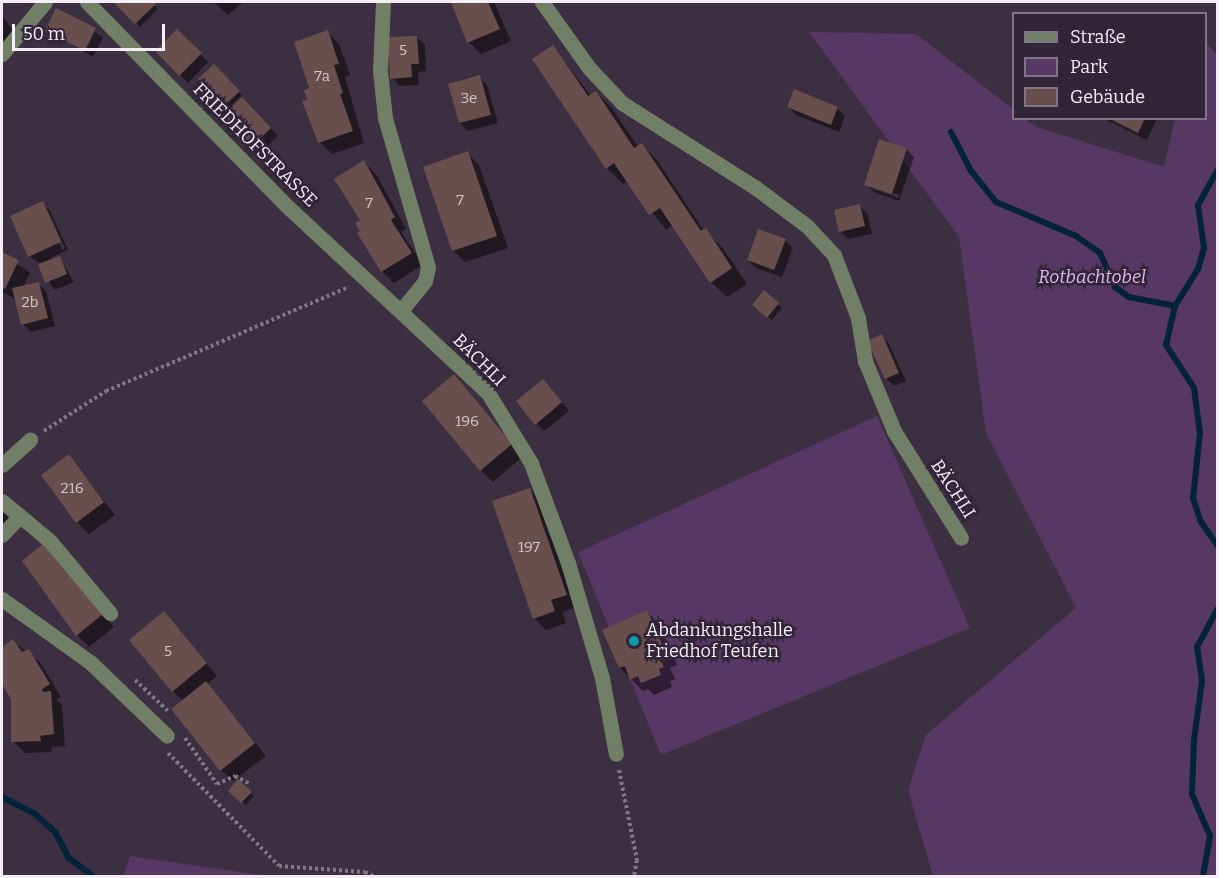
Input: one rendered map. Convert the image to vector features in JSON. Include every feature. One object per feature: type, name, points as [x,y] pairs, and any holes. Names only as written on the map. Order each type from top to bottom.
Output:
[{"type":"street","points":[[2,54],[45,2]]},
{"type":"street","name":"FRIEDHOFSTRASSE","points":[[87,2],[289,208],[401,311]]},
{"type":"street","points":[[383,2],[380,71],[385,118],[428,267],[425,281],[401,311]]},
{"type":"street","name":"BÄCHLI","points":[[542,2],[589,68],[622,103],[756,188],[807,226],[834,255],[858,318],[865,361],[890,421],[961,538]]},
{"type":"street","name":"BÄCHLI","points":[[401,311],[488,393],[531,463],[568,563],[598,667],[616,754]]},
{"type":"street","points":[[2,465],[30,440]]},
{"type":"street","points":[[2,501],[50,541],[110,613]]},
{"type":"street","points":[[2,535],[20,516]]},
{"type":"street","points":[[2,599],[90,663],[166,743]]},
{"type":"path","points":[[30,440],[106,391],[366,279]]},
{"type":"path","points":[[166,743],[279,866],[345,870],[373,876]]},
{"type":"path","points":[[616,754],[637,860],[634,876]]},
{"type":"green space","name":"Rotbachtobel","points":[[809,32],[916,34],[1012,108],[1012,120],[1026,120],[1037,127],[1164,167],[1175,120],[1207,120],[1207,42],[1217,56],[1217,876],[933,876],[908,790],[926,735],[1076,608],[986,433],[959,237]]},
{"type":"green space","points":[[877,416],[970,628],[661,755],[578,552]]},
{"type":"green space","points":[[130,856],[268,876],[123,876]]},
{"type":"building","points":[[113,2],[153,2],[156,4],[135,24]]},
{"type":"building","points":[[451,2],[488,2],[500,29],[467,43]]},
{"type":"building","points":[[56,8],[96,28],[85,51],[45,31]]},
{"type":"building","points":[[177,29],[202,53],[179,76],[155,51]]},
{"type":"building","points":[[328,30],[339,64],[334,65],[343,93],[340,94],[353,131],[318,143],[302,101],[307,100],[304,90],[309,88],[294,42]]},
{"type":"building","points":[[417,36],[419,64],[411,64],[412,77],[390,79],[388,37]]},
{"type":"building","points":[[553,45],[588,96],[596,91],[634,148],[642,143],[701,231],[706,228],[732,268],[710,283],[660,208],[649,215],[614,163],[606,169],[532,59]]},
{"type":"building","points":[[214,64],[240,91],[224,106],[198,79]]},
{"type":"building","points":[[480,75],[491,115],[459,123],[448,84]]},
{"type":"building","points":[[794,89],[838,107],[831,125],[787,107]]},
{"type":"building","points":[[242,97],[271,128],[249,149],[220,118]]},
{"type":"building","points":[[1112,120],[1144,120],[1138,133]]},
{"type":"building","points":[[879,139],[907,148],[892,194],[864,185]]},
{"type":"building","points":[[468,151],[497,236],[452,251],[423,167]]},
{"type":"building","points":[[364,160],[395,217],[391,220],[412,253],[381,272],[357,233],[360,231],[355,223],[360,220],[334,179]]},
{"type":"building","points":[[43,201],[61,242],[28,257],[10,216]]},
{"type":"building","points":[[860,204],[865,226],[839,232],[834,210]]},
{"type":"building","points":[[758,229],[786,239],[774,270],[747,260]]},
{"type":"building","points":[[2,252],[19,260],[5,289],[2,287]]},
{"type":"building","points":[[60,256],[67,274],[45,283],[38,264]]},
{"type":"building","points":[[39,282],[48,318],[21,325],[12,288]]},
{"type":"building","points":[[764,290],[779,303],[767,318],[752,305]]},
{"type":"building","points":[[882,334],[899,373],[885,379],[867,341]]},
{"type":"building","points":[[454,374],[512,444],[480,471],[422,401]]},
{"type":"building","points":[[543,379],[562,402],[535,425],[516,401]]},
{"type":"building","points":[[69,454],[104,502],[76,523],[41,475]]},
{"type":"building","points":[[530,488],[567,595],[551,600],[555,611],[533,619],[492,501]]},
{"type":"building","points":[[45,542],[103,614],[76,636],[22,561]]},
{"type":"building","name":"Abdankungshalle Friedhof Teufen","points":[[647,610],[666,653],[659,656],[664,667],[659,669],[661,675],[641,683],[638,676],[630,680],[625,666],[619,668],[602,630]]},
{"type":"building","points":[[164,611],[207,663],[172,692],[129,640]]},
{"type":"building","points":[[13,639],[22,652],[29,649],[50,684],[42,689],[43,692],[51,691],[54,734],[40,736],[41,741],[11,742],[11,699],[2,684],[2,647]]},
{"type":"building","points":[[206,681],[255,743],[220,771],[171,709]]},
{"type":"building","points":[[238,779],[252,792],[241,803],[228,791]]},
{"type":"waterway","points":[[951,132],[971,171],[996,202],[1076,236],[1100,253],[1115,287],[1129,297],[1175,306],[1166,345],[1194,388],[1200,433],[1193,498],[1201,522],[1218,546]]},
{"type":"waterway","points":[[1175,306],[1198,269],[1204,248],[1198,205],[1218,169]]},
{"type":"waterway","points":[[1203,876],[1210,836],[1192,794],[1194,740],[1202,681],[1197,647],[1218,608]]},
{"type":"waterway","points":[[2,797],[35,814],[55,832],[69,858],[93,876]]},
{"type":"place","name":"Abdankungshalle Friedhof Teufen","points":[[634,641]]}]
